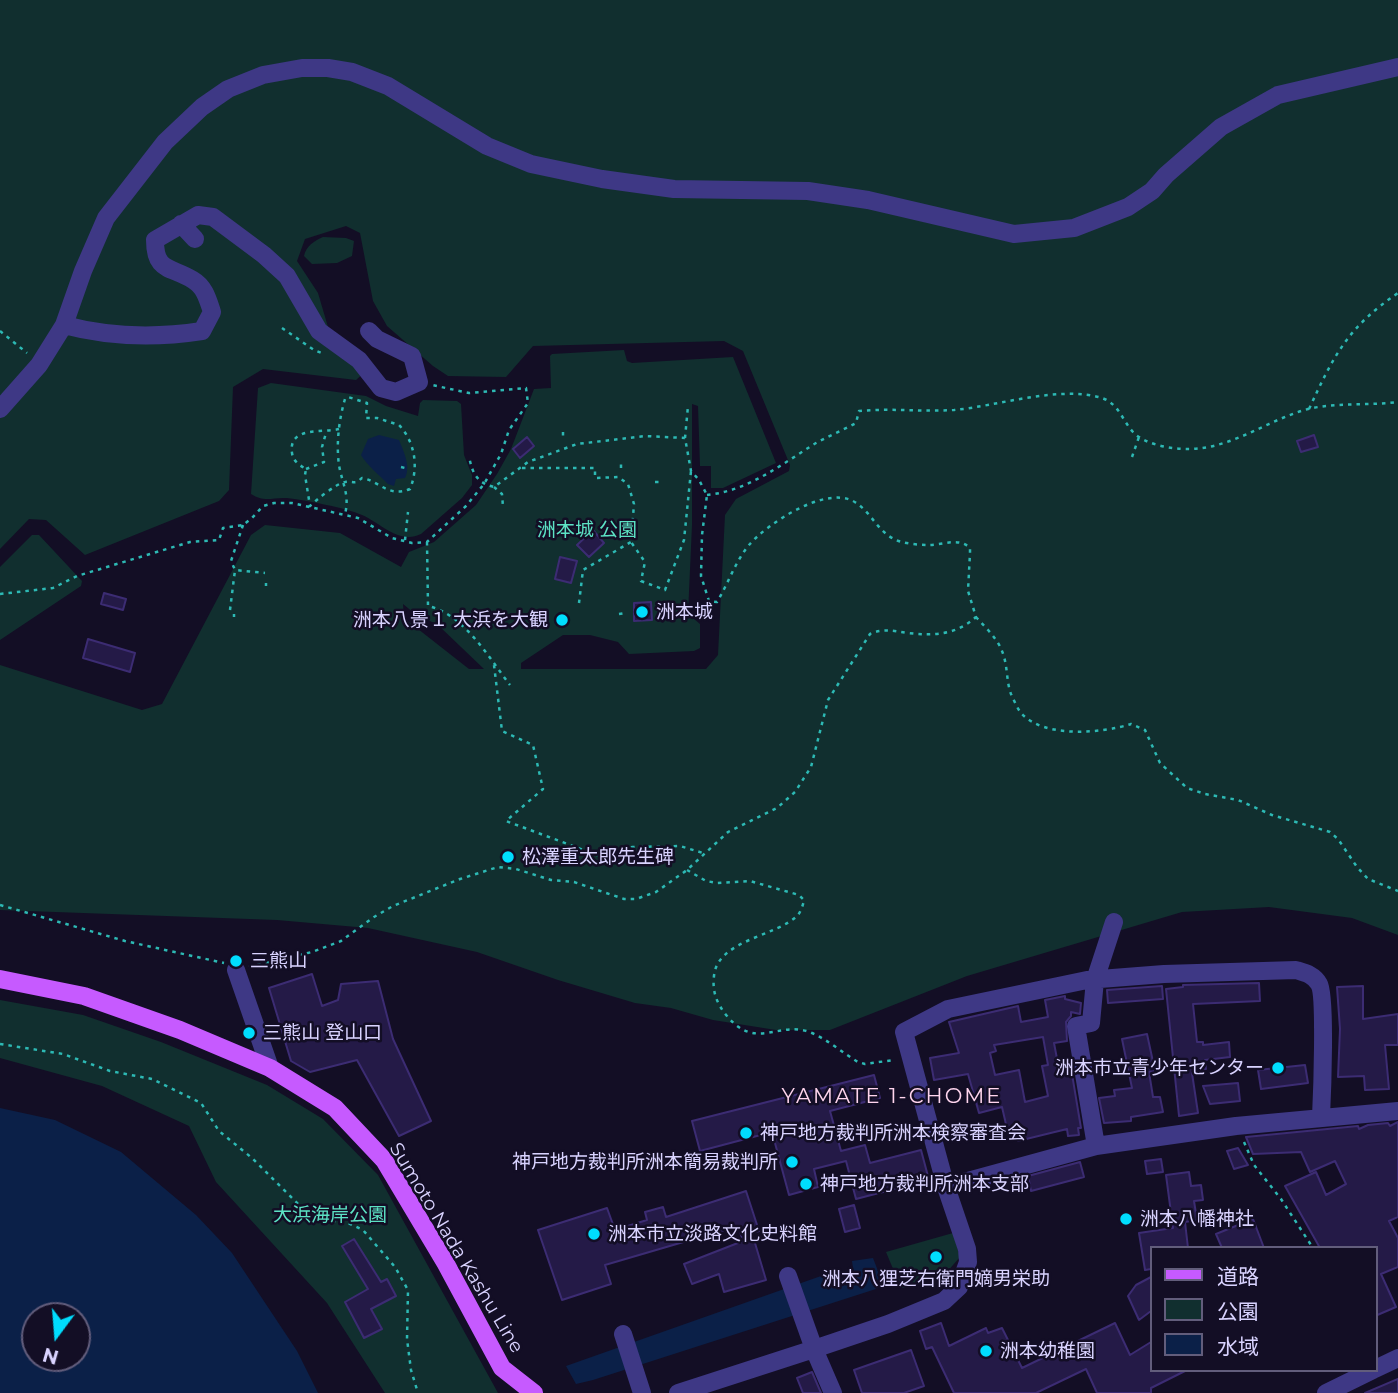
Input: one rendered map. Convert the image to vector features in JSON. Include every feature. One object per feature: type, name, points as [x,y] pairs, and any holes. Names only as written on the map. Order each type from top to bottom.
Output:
[{"type":"main road","name":"Sumoto Nada Kashu Line","points":[[0,979],[84,996],[180,1030],[270,1068],[335,1108],[384,1160],[446,1264],[502,1368],[534,1393]]},
{"type":"street","points":[[0,409],[40,365],[64,325],[106,218],[165,142],[202,107],[228,89],[262,75],[302,68],[352,72],[388,86],[487,146],[531,163],[590,176],[674,189],[808,191],[868,200],[1014,234],[1074,228],[1128,207],[1152,191],[1166,175],[1221,127],[1278,95],[1398,67]]},
{"type":"street","points":[[64,325],[95,333],[135,335],[174,335],[202,331],[212,312],[207,295],[195,281],[164,268],[155,256],[155,240],[198,215],[213,217],[287,276],[319,331],[359,360],[381,388],[396,392],[419,382],[412,356],[377,339],[369,331]]},
{"type":"street","points":[[181,224],[195,239]]},
{"type":"street","points":[[1096,1146],[1076,1026],[1091,1023],[1095,980],[1114,922]]},
{"type":"street","points":[[236,970],[270,1068]]},
{"type":"street","points":[[678,1393],[888,1324],[944,1301],[959,1287],[968,1262],[967,1249],[946,1187],[904,1032],[948,1009],[1095,980],[1164,974],[1296,970],[1311,974],[1321,986],[1321,1117]]},
{"type":"street","points":[[946,1187],[1096,1146],[1236,1126],[1398,1111]]},
{"type":"street","points":[[788,1276],[833,1393]]},
{"type":"street","points":[[622,1334],[642,1393]]},
{"type":"street","points":[[1377,1368],[1398,1358]]},
{"type":"street","points":[[1326,1393],[1370,1372]]},
{"type":"path","points":[[1309,409],[1345,340],[1365,317],[1398,293]]},
{"type":"path","points":[[0,331],[40,365]]},
{"type":"path","points":[[0,594],[53,588],[77,576],[190,542],[219,540],[223,528],[243,525],[263,506],[274,503],[310,506],[358,517],[392,538],[405,542],[427,542],[466,506],[484,484],[501,453],[509,430],[528,403],[526,388],[469,393],[419,382]]},
{"type":"path","points":[[707,495],[734,490],[772,471],[820,441],[856,423],[859,411],[956,410],[1023,398],[1079,394],[1103,398],[1113,404],[1139,437],[1169,447],[1208,447],[1226,443],[1309,409],[1398,402]]},
{"type":"path","points":[[345,514],[348,495],[339,463],[339,429],[345,399],[348,397],[367,402]]},
{"type":"path","points":[[310,506],[330,489],[362,478],[369,479],[385,490],[403,492],[410,489],[414,477],[412,445],[399,425],[377,418],[366,418],[367,402],[371,399]]},
{"type":"path","points":[[522,468],[595,468],[595,478],[618,477],[628,484],[634,504],[631,542],[645,562],[641,581],[665,590],[684,540],[691,471],[685,438],[688,406]]},
{"type":"path","points":[[306,469],[293,459],[293,440],[305,432],[339,429]]},
{"type":"path","points":[[306,469],[324,462],[322,447],[327,431]]},
{"type":"path","points":[[494,487],[528,462],[577,444],[645,436],[685,438]]},
{"type":"path","points":[[1132,457],[1139,437]]},
{"type":"path","points":[[469,456],[476,478],[494,487],[502,495],[503,507]]},
{"type":"path","points":[[621,462],[621,468]]},
{"type":"path","points":[[401,467],[409,469]]},
{"type":"path","points":[[306,469],[310,506]]},
{"type":"path","points":[[691,471],[707,495],[701,576],[709,601],[714,603],[720,597],[748,546],[776,520],[823,500],[837,497],[852,501],[863,509],[877,527],[889,537],[900,541],[929,545],[960,542],[966,544],[970,548],[968,591],[976,617],[1003,652],[1010,691],[1021,713],[1028,719],[1065,731],[1086,732],[1131,724],[1139,726],[1145,730],[1160,763],[1186,788],[1238,800],[1272,815],[1330,832],[1368,879],[1398,891]]},
{"type":"path","points":[[405,542],[408,512]]},
{"type":"path","points":[[230,610],[234,570],[231,561],[243,525]]},
{"type":"path","points":[[427,542],[428,606],[441,609],[477,640],[510,685]]},
{"type":"path","points":[[579,603],[583,570],[631,542]]},
{"type":"path","points":[[234,570],[265,573]]},
{"type":"path","points":[[619,614],[625,613]]},
{"type":"path","points":[[0,905],[125,942],[230,965],[236,970],[331,945],[394,906],[488,869],[507,867],[551,880],[574,882],[624,899],[636,899],[656,892],[687,870],[728,832],[777,808],[804,780],[811,767],[828,700],[870,634],[878,630],[910,633],[959,630],[976,617]]},
{"type":"path","points":[[494,665],[502,731],[533,745],[543,789],[506,821],[613,861],[632,847],[680,846],[704,853]]},
{"type":"path","points":[[687,870],[706,881],[750,881],[799,895],[804,900],[797,916],[733,948],[720,960],[714,971],[716,998],[721,1009],[736,1026],[748,1033],[762,1034],[793,1029],[811,1033],[865,1064],[911,1057]]},
{"type":"path","points":[[0,1044],[63,1054],[110,1072],[152,1079],[201,1103],[219,1131],[252,1158],[299,1205],[319,1219],[348,1223],[363,1230],[395,1268],[408,1290],[407,1339],[411,1370],[418,1393]]},
{"type":"path","points":[[1236,1126],[1254,1165],[1281,1199],[1312,1246]]},
{"type":"green space","name":"洲本城 公園","points":[[0,0],[1398,0],[1398,935],[1352,918],[1269,907],[1182,912],[967,976],[830,1030],[776,1030],[635,1003],[477,952],[368,928],[277,920],[0,910],[0,665],[142,710],[162,704],[251,535],[265,525],[340,533],[401,567],[409,552],[434,542],[476,505],[511,449],[534,389],[551,388],[552,354],[624,350],[627,361],[632,363],[733,357],[776,463],[723,488],[711,488],[711,466],[700,466],[698,406],[692,404],[692,525],[688,614],[700,624],[700,648],[694,651],[629,654],[618,642],[590,635],[563,635],[521,663],[521,669],[706,669],[718,655],[725,515],[736,499],[789,471],[790,465],[743,351],[724,341],[533,346],[506,377],[448,376],[387,326],[373,301],[360,233],[346,226],[305,239],[297,261],[318,293],[328,327],[369,368],[356,380],[263,369],[233,387],[229,490],[219,501],[85,555],[46,520],[29,519],[0,549]],"holes":[[[403,604],[438,625],[484,669],[469,669],[404,618]]]},
{"type":"green space","points":[[323,237],[354,241],[352,256],[337,263],[312,264],[304,256],[305,252],[311,244]]},
{"type":"green space","points":[[271,383],[366,396],[386,406],[418,416],[423,400],[457,401],[461,404],[464,455],[472,475],[472,485],[462,498],[421,534],[413,537],[390,532],[362,515],[336,507],[287,498],[256,497],[251,494],[258,388]]},
{"type":"green space","points":[[32,535],[39,535],[82,581],[81,586],[0,640],[0,567]]},
{"type":"green space","name":"大浜海岸公園","points":[[0,1000],[83,1015],[161,1042],[267,1085],[323,1119],[378,1175],[498,1393],[385,1393],[327,1303],[216,1182],[189,1126],[102,1086],[0,1058]]},
{"type":"green space","points":[[953,1233],[960,1257],[946,1273],[901,1288],[886,1252]]},
{"type":"water","points":[[379,435],[399,440],[405,454],[407,474],[405,478],[396,479],[394,486],[388,484],[361,455],[368,439]]},
{"type":"water","points":[[0,1108],[55,1120],[121,1152],[196,1215],[232,1253],[297,1351],[318,1393],[0,1393]]},
{"type":"water","points":[[873,1258],[878,1271],[879,1288],[593,1380],[576,1384],[566,1366],[821,1276],[827,1283],[854,1275],[852,1261]]},
{"type":"building","points":[[1314,435],[1318,447],[1301,452],[1297,441]]},
{"type":"building","points":[[527,437],[534,446],[520,458],[513,449]]},
{"type":"building","points":[[593,530],[604,543],[589,557],[577,545]]},
{"type":"building","points":[[560,557],[577,561],[571,583],[555,579]]},
{"type":"building","points":[[104,593],[126,599],[123,610],[101,604]]},
{"type":"building","points":[[651,602],[652,620],[634,621],[634,603]]},
{"type":"building","points":[[88,639],[135,653],[130,672],[83,658]]},
{"type":"building","points":[[312,974],[322,1006],[338,1000],[341,984],[378,981],[393,1039],[431,1121],[399,1136],[357,1060],[310,1072],[291,1061],[269,988]]},
{"type":"building","points":[[1259,983],[1260,1001],[1193,1004],[1197,1042],[1203,1042],[1203,1045],[1229,1042],[1230,1057],[1205,1060],[1206,1069],[1192,1073],[1198,1113],[1179,1116],[1166,989],[1183,985]]},
{"type":"building","points":[[1162,986],[1163,999],[1108,1003],[1107,990]]},
{"type":"building","points":[[1363,986],[1363,1019],[1398,1014],[1398,1045],[1385,1045],[1389,1089],[1365,1090],[1364,1076],[1338,1077],[1340,1029],[1337,987]]},
{"type":"building","points":[[1065,996],[1065,999],[1081,1003],[1080,1014],[1071,1012],[1066,1022],[1067,1041],[1054,1043],[1058,1064],[1070,1062],[1081,1128],[1078,1128],[1079,1135],[1068,1136],[1067,1129],[1018,1141],[1015,1131],[1008,1133],[1002,1107],[979,1113],[968,1074],[934,1080],[930,1058],[959,1053],[949,1022],[1018,1006],[1021,1022],[1048,1017],[1045,1000]],"holes":[[[1043,1037],[1048,1065],[1042,1066],[1048,1096],[1025,1102],[1019,1070],[995,1075],[990,1053],[996,1051],[994,1045]]]},
{"type":"building","points":[[1147,1034],[1155,1071],[1149,1072],[1153,1097],[1160,1097],[1163,1112],[1131,1117],[1131,1121],[1104,1123],[1099,1098],[1115,1096],[1114,1090],[1132,1088],[1122,1039]]},
{"type":"building","points":[[1305,1065],[1308,1083],[1261,1089],[1258,1070]]},
{"type":"building","points":[[874,1075],[880,1098],[830,1111],[841,1151],[865,1145],[870,1163],[921,1150],[929,1180],[856,1199],[846,1161],[814,1169],[818,1187],[789,1195],[772,1132],[700,1151],[692,1121]]},
{"type":"building","points":[[1238,1083],[1240,1101],[1210,1104],[1203,1086]]},
{"type":"building","points":[[1398,1122],[1398,1217],[1389,1221],[1398,1238],[1398,1267],[1381,1274],[1396,1307],[1377,1315],[1377,1246],[1319,1246],[1285,1186],[1316,1172],[1326,1195],[1346,1184],[1335,1161],[1310,1172],[1301,1152],[1253,1154],[1246,1137],[1358,1126],[1359,1129],[1388,1123],[1390,1126]]},
{"type":"building","points":[[1238,1148],[1248,1165],[1234,1169],[1227,1151]]},
{"type":"building","points":[[1161,1159],[1163,1172],[1147,1174],[1145,1161]]},
{"type":"building","points":[[1080,1162],[1084,1177],[1031,1191],[1028,1176]]},
{"type":"building","points":[[1189,1172],[1191,1186],[1201,1185],[1203,1200],[1194,1201],[1197,1220],[1185,1222],[1188,1246],[1150,1246],[1150,1269],[1145,1270],[1139,1233],[1173,1228],[1166,1175]]},
{"type":"building","points":[[746,1191],[759,1231],[752,1233],[766,1280],[724,1292],[719,1274],[692,1284],[684,1264],[743,1241],[738,1226],[605,1265],[611,1284],[562,1300],[538,1230],[607,1208],[615,1230],[647,1220],[645,1212],[663,1207],[666,1217]]},
{"type":"building","points":[[854,1205],[860,1228],[845,1232],[839,1209]]},
{"type":"building","points":[[1253,1219],[1263,1246],[1221,1246],[1216,1234]]},
{"type":"building","points":[[354,1239],[381,1282],[387,1279],[396,1296],[371,1309],[382,1329],[364,1338],[345,1302],[368,1289],[342,1246]]},
{"type":"building","points":[[1150,1278],[1150,1312],[1139,1320],[1128,1296],[1136,1285]]},
{"type":"building","points":[[941,1323],[949,1346],[986,1328],[988,1333],[1002,1328],[1022,1368],[1115,1323],[1130,1355],[1150,1343],[1150,1372],[1183,1372],[1151,1388],[1151,1393],[1097,1393],[1086,1369],[1036,1393],[954,1393],[932,1347],[926,1349],[920,1331]]},
{"type":"building","points":[[911,1350],[924,1386],[904,1393],[862,1393],[854,1370]]},
{"type":"building","points":[[812,1372],[821,1393],[803,1393],[797,1378]]},
{"type":"building","points":[[1398,1379],[1398,1393],[1365,1393]]},
{"type":"place","name":"洲本城","points":[[642,612]]},
{"type":"place","name":"洲本八景１ 大浜を大観","points":[[562,620]]},
{"type":"place","name":"松澤重太郎先生碑","points":[[508,857]]},
{"type":"place","name":"三熊山","points":[[236,961]]},
{"type":"place","name":"三熊山 登山口","points":[[249,1033]]},
{"type":"place","name":"洲本市立青少年センター","points":[[1278,1068]]},
{"type":"place","name":"神戸地方裁判所洲本検察審査会","points":[[746,1133]]},
{"type":"place","name":"神戸地方裁判所洲本簡易裁判所","points":[[792,1162]]},
{"type":"place","name":"神戸地方裁判所洲本支部","points":[[806,1184]]},
{"type":"place","name":"洲本八幡神社","points":[[1126,1219]]},
{"type":"place","name":"洲本市立淡路文化史料館","points":[[594,1234]]},
{"type":"place","name":"洲本八狸芝右衛門嫡男栄助","points":[[936,1257]]},
{"type":"place","name":"洲本幼稚園","points":[[986,1351]]},
{"type":"district","name":"YAMATE 1-CHOME","points":[[892,1097]]}]
